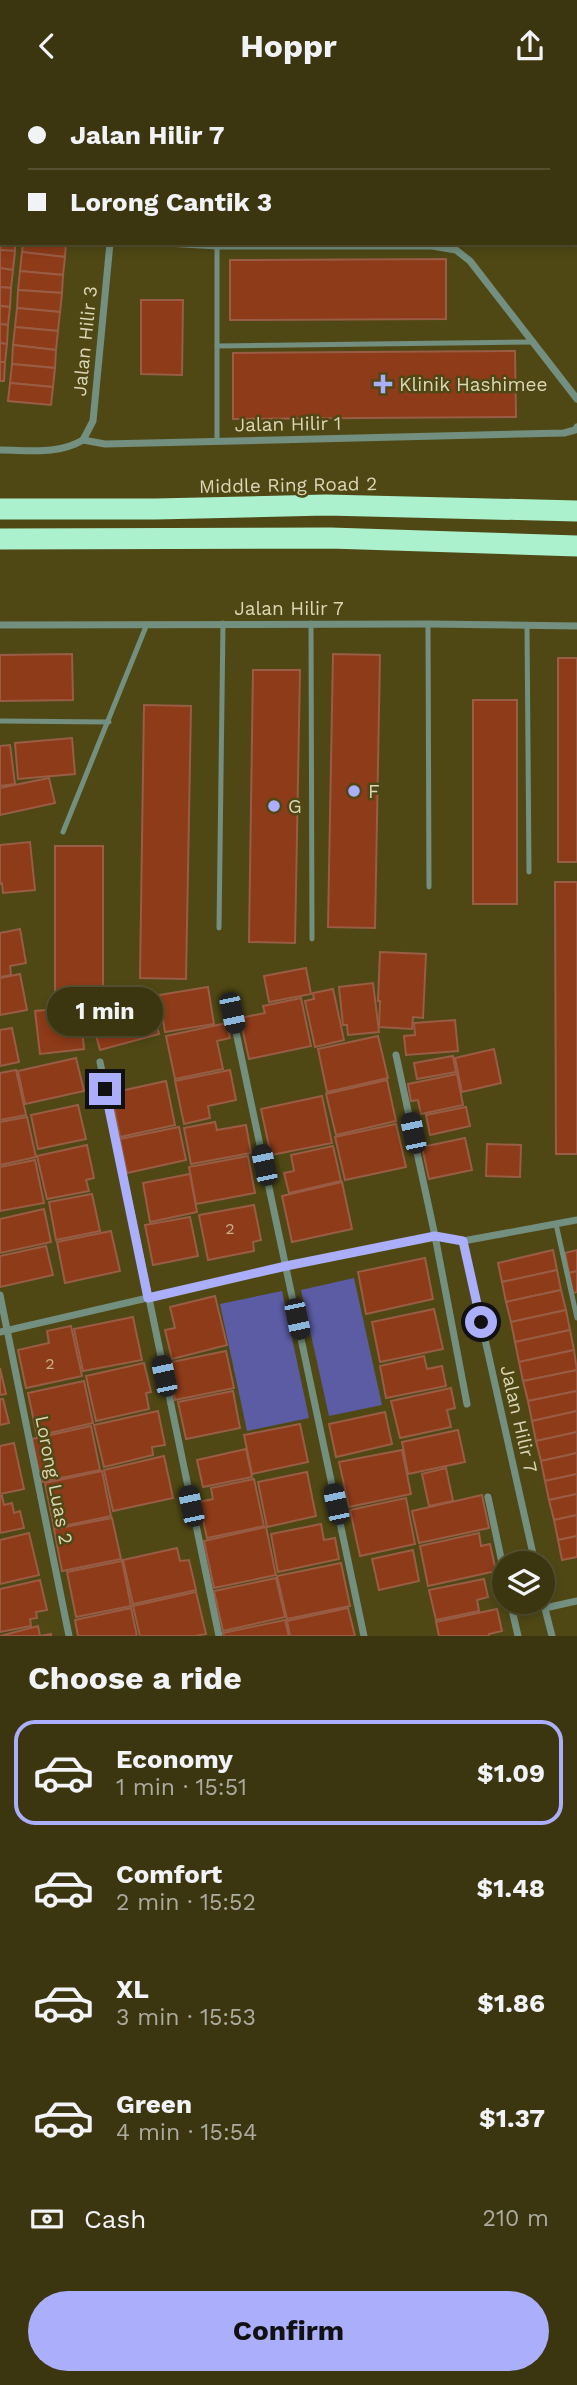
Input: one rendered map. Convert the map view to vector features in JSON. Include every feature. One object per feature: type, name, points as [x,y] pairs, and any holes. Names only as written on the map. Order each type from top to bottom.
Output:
[{"type":"highway","name":"Middle Ring Road 2","points":[[0,509],[326,505],[577,511]]},
{"type":"highway","points":[[0,539],[330,538],[577,546]]},
{"type":"street","name":"Jalan Hilir 3","points":[[83,440],[93,421],[110,245]]},
{"type":"street","points":[[200,245],[432,246],[456,250],[470,261],[577,400]]},
{"type":"street","name":"Jalan Hilir 1","points":[[0,450],[58,450],[83,440],[105,444],[564,433],[577,427]]},
{"type":"street","name":"Jalan Hilir 7","points":[[0,625],[147,623],[577,626]]},
{"type":"street","points":[[232,1013],[364,1636]]},
{"type":"street","points":[[396,1055],[435,1236],[467,1404]]},
{"type":"street","points":[[100,1062],[219,1636]]},
{"type":"street","points":[[4,1331],[286,1266],[435,1236],[463,1241],[577,1220]]},
{"type":"street","name":"Jalan Hilir 7","points":[[463,1241],[532,1551]]},
{"type":"street","name":"Lorong Luas 2","points":[[0,1295],[4,1331],[69,1636]]},
{"type":"street","points":[[488,1497],[500,1551]]},
{"type":"street","points":[[555,1606],[577,1601]]},
{"type":"street","points":[[513,1614],[518,1636]]},
{"type":"street","points":[[546,1614],[552,1636]]},
{"type":"lane","points":[[216,442],[217,246]]},
{"type":"lane","points":[[216,346],[534,342]]},
{"type":"lane","points":[[63,832],[147,623]]},
{"type":"lane","points":[[219,928],[223,624]]},
{"type":"lane","points":[[311,624],[312,939]]},
{"type":"lane","points":[[428,624],[429,887]]},
{"type":"lane","points":[[527,625],[529,872]]},
{"type":"lane","points":[[0,721],[109,722]]},
{"type":"lane","points":[[556,1224],[577,1318]]},
{"type":"shaded area","points":[[354,1278],[382,1405],[329,1416],[301,1290]]},
{"type":"shaded area","points":[[282,1291],[309,1418],[247,1431],[220,1304]]},
{"type":"building","points":[[0,245],[15,245],[15,251],[0,250]]},
{"type":"building","points":[[23,245],[66,245],[65,257],[22,252]]},
{"type":"building","points":[[0,250],[15,251],[13,270],[0,268]]},
{"type":"building","points":[[22,252],[65,257],[63,275],[20,271]]},
{"type":"building","points":[[446,259],[446,319],[230,320],[230,260]]},
{"type":"building","points":[[0,268],[13,270],[11,288],[0,287]]},
{"type":"building","points":[[20,271],[63,275],[62,293],[18,290]]},
{"type":"building","points":[[0,287],[11,288],[10,307],[0,306]]},
{"type":"building","points":[[18,290],[62,293],[60,312],[17,308]]},
{"type":"building","points":[[141,300],[183,300],[182,375],[141,374]]},
{"type":"building","points":[[0,306],[10,307],[8,325],[0,324]]},
{"type":"building","points":[[17,308],[60,312],[58,331],[15,327]]},
{"type":"building","points":[[0,324],[8,325],[7,344],[0,343]]},
{"type":"building","points":[[15,327],[58,331],[56,350],[13,345]]},
{"type":"building","points":[[0,343],[7,344],[5,362],[0,362]]},
{"type":"building","points":[[13,345],[56,350],[55,368],[12,364]]},
{"type":"building","points":[[515,351],[516,417],[233,419],[233,353]]},
{"type":"building","points":[[0,362],[5,362],[4,381],[0,381]]},
{"type":"building","points":[[12,364],[55,368],[53,387],[10,383]]},
{"type":"building","points":[[10,383],[53,387],[51,405],[8,401]]},
{"type":"building","points":[[72,654],[73,700],[0,701],[0,655]]},
{"type":"building","name":"F","points":[[333,654],[380,655],[375,928],[328,927]]},
{"type":"building","points":[[558,658],[577,658],[577,862],[558,862]]},
{"type":"building","name":"G","points":[[253,670],[300,670],[295,943],[249,942]]},
{"type":"building","points":[[473,700],[517,700],[517,904],[473,904]]},
{"type":"building","points":[[144,705],[191,706],[186,979],[140,978]]},
{"type":"building","points":[[72,738],[75,774],[18,779],[15,743]]},
{"type":"building","points":[[10,745],[15,784],[0,786],[0,746]]},
{"type":"building","points":[[49,778],[55,803],[0,815],[0,788]]},
{"type":"building","points":[[30,842],[35,890],[3,893],[2,883],[0,884],[0,845]]},
{"type":"building","points":[[55,846],[103,846],[103,991],[55,991]]},
{"type":"building","points":[[555,882],[577,882],[577,1154],[556,1154]]},
{"type":"building","points":[[20,929],[26,963],[10,966],[11,975],[0,977],[0,933]]},
{"type":"building","points":[[380,952],[426,954],[423,1018],[413,1017],[412,1029],[379,1027]]},
{"type":"building","points":[[306,968],[311,994],[269,1002],[264,976]]},
{"type":"building","points":[[20,974],[27,1010],[0,1015],[0,978]]},
{"type":"building","points":[[373,983],[379,1032],[348,1035],[347,1025],[343,1025],[339,987]]},
{"type":"building","points":[[208,987],[214,1024],[165,1032],[159,995]]},
{"type":"building","points":[[148,989],[159,1034],[100,1050],[88,1005]]},
{"type":"building","points":[[333,989],[344,1040],[315,1047],[305,1001],[314,999],[313,993]]},
{"type":"building","points":[[301,998],[311,1046],[249,1059],[240,1018],[265,1013],[263,1006]]},
{"type":"building","points":[[80,1007],[84,1049],[40,1054],[35,1011]]},
{"type":"building","points":[[455,1020],[458,1051],[406,1055],[404,1036],[415,1035],[414,1023]]},
{"type":"building","points":[[227,1023],[230,1038],[217,1041],[223,1069],[175,1079],[166,1036]]},
{"type":"building","points":[[12,1028],[19,1062],[0,1066],[0,1030]]},
{"type":"building","points":[[378,1036],[388,1078],[327,1092],[318,1049]]},
{"type":"building","points":[[494,1049],[501,1083],[462,1092],[455,1058]]},
{"type":"building","points":[[453,1056],[456,1072],[417,1079],[414,1063]]},
{"type":"building","points":[[76,1058],[84,1091],[25,1104],[18,1071]]},
{"type":"building","points":[[16,1070],[26,1115],[0,1120],[0,1073]]},
{"type":"building","points":[[230,1070],[236,1100],[208,1106],[210,1118],[184,1124],[175,1081]]},
{"type":"building","points":[[457,1074],[463,1105],[421,1114],[418,1100],[411,1101],[408,1084]]},
{"type":"building","points":[[387,1080],[396,1121],[336,1135],[326,1094]]},
{"type":"building","points":[[166,1081],[175,1125],[120,1137],[111,1093]]},
{"type":"building","points":[[322,1096],[332,1143],[271,1155],[261,1109]]},
{"type":"building","points":[[78,1105],[86,1139],[38,1149],[31,1115]]},
{"type":"building","points":[[466,1107],[470,1126],[430,1135],[426,1115]]},
{"type":"building","points":[[27,1117],[36,1157],[0,1165],[0,1122]]},
{"type":"building","points":[[215,1122],[217,1130],[246,1125],[251,1153],[191,1164],[184,1128]]},
{"type":"building","points":[[396,1124],[406,1167],[345,1180],[335,1137]]},
{"type":"building","points":[[179,1127],[186,1160],[127,1173],[120,1139]]},
{"type":"building","points":[[465,1138],[472,1170],[429,1179],[422,1147]]},
{"type":"building","points":[[487,1144],[521,1145],[520,1177],[486,1176]]},
{"type":"building","points":[[87,1145],[94,1178],[86,1180],[89,1191],[47,1199],[37,1156]]},
{"type":"building","points":[[333,1146],[341,1181],[289,1193],[284,1173],[294,1171],[291,1155]]},
{"type":"building","points":[[248,1156],[255,1193],[196,1204],[189,1167]]},
{"type":"building","points":[[35,1160],[44,1203],[0,1211],[0,1167]]},
{"type":"building","points":[[190,1174],[197,1212],[150,1222],[143,1183]]},
{"type":"building","points":[[342,1182],[352,1229],[292,1242],[282,1196]]},
{"type":"building","points":[[92,1194],[100,1231],[56,1240],[49,1202]]},
{"type":"building","points":[[254,1205],[261,1240],[253,1242],[254,1251],[208,1260],[199,1215]]},
{"type":"building","points":[[44,1209],[51,1242],[0,1253],[0,1219]]},
{"type":"building","points":[[190,1217],[198,1256],[153,1265],[145,1225]]},
{"type":"building","points":[[111,1231],[120,1271],[65,1283],[57,1242]]},
{"type":"building","points":[[46,1246],[53,1275],[0,1287],[0,1256]]},
{"type":"building","points":[[553,1250],[557,1270],[502,1282],[498,1263]]},
{"type":"building","points":[[577,1250],[577,1271],[569,1273],[565,1253]]},
{"type":"building","points":[[425,1258],[433,1299],[366,1314],[358,1272]]},
{"type":"building","points":[[557,1270],[561,1290],[506,1302],[502,1282]]},
{"type":"building","points":[[577,1271],[577,1292],[573,1293],[569,1273]]},
{"type":"building","points":[[561,1290],[566,1310],[511,1322],[506,1302]]},
{"type":"building","points":[[215,1296],[227,1345],[172,1359],[165,1330],[175,1328],[170,1307]]},
{"type":"building","points":[[434,1309],[443,1349],[380,1362],[372,1322]]},
{"type":"building","points":[[566,1310],[570,1330],[515,1342],[511,1322]]},
{"type":"building","points":[[133,1317],[142,1360],[83,1371],[74,1329]]},
{"type":"building","points":[[71,1326],[82,1376],[26,1388],[18,1350],[49,1343],[47,1331]]},
{"type":"building","points":[[570,1330],[574,1350],[519,1362],[515,1342]]},
{"type":"building","points":[[574,1350],[577,1370],[523,1381],[519,1362]]},
{"type":"building","points":[[226,1351],[234,1388],[175,1400],[167,1363]]},
{"type":"building","points":[[424,1356],[427,1369],[442,1366],[446,1386],[386,1398],[380,1366]]},
{"type":"building","points":[[144,1363],[151,1392],[146,1393],[149,1409],[96,1421],[86,1376]]},
{"type":"building","points":[[0,1368],[6,1394],[0,1395]]},
{"type":"building","points":[[577,1370],[577,1391],[528,1401],[523,1381]]},
{"type":"building","points":[[84,1381],[93,1423],[37,1436],[28,1393]]},
{"type":"building","points":[[451,1388],[455,1408],[447,1410],[451,1427],[400,1438],[391,1401]]},
{"type":"building","points":[[233,1391],[240,1428],[186,1439],[178,1402]]},
{"type":"building","points":[[577,1391],[577,1411],[532,1421],[528,1401]]},
{"type":"building","points":[[0,1399],[3,1399],[9,1423],[0,1425]]},
{"type":"building","points":[[158,1411],[165,1445],[152,1447],[153,1455],[104,1467],[94,1425]]},
{"type":"building","points":[[577,1411],[577,1432],[536,1441],[532,1421]]},
{"type":"building","points":[[385,1412],[392,1444],[336,1457],[329,1424]]},
{"type":"building","points":[[300,1424],[308,1462],[252,1474],[244,1435]]},
{"type":"building","points":[[91,1426],[100,1470],[41,1482],[32,1439]]},
{"type":"building","points":[[458,1430],[465,1462],[408,1474],[402,1442]]},
{"type":"building","points":[[577,1432],[577,1453],[541,1461],[536,1441]]},
{"type":"building","points":[[14,1443],[24,1489],[0,1494],[0,1446]]},
{"type":"building","points":[[246,1449],[252,1477],[203,1487],[197,1460]]},
{"type":"building","points":[[402,1450],[411,1494],[349,1507],[339,1462]]},
{"type":"building","points":[[577,1453],[577,1474],[545,1481],[541,1461]]},
{"type":"building","points":[[164,1456],[173,1498],[113,1511],[104,1470]]},
{"type":"building","points":[[446,1468],[453,1501],[429,1506],[422,1474]]},
{"type":"building","points":[[102,1471],[111,1516],[54,1528],[45,1483]]},
{"type":"building","points":[[307,1472],[316,1516],[267,1527],[258,1482]]},
{"type":"building","points":[[577,1474],[577,1494],[549,1500],[545,1481]]},
{"type":"building","points":[[254,1479],[264,1526],[207,1538],[199,1502],[213,1499],[211,1488]]},
{"type":"building","points":[[577,1494],[577,1515],[554,1520],[549,1500]]},
{"type":"building","points":[[482,1495],[489,1528],[419,1543],[412,1511]]},
{"type":"building","points":[[0,1496],[4,1505],[12,1503],[14,1513],[20,1511],[24,1528],[0,1533]]},
{"type":"building","points":[[406,1498],[415,1544],[360,1556],[350,1510]]},
{"type":"building","points":[[577,1515],[577,1536],[558,1540],[554,1520]]},
{"type":"building","points":[[112,1518],[121,1559],[62,1571],[54,1529]]},
{"type":"building","points":[[321,1524],[324,1540],[335,1538],[339,1559],[278,1572],[271,1534]]},
{"type":"building","points":[[266,1527],[276,1575],[214,1588],[204,1541]]},
{"type":"building","points":[[29,1533],[39,1575],[0,1584],[0,1540]]},
{"type":"building","points":[[479,1533],[481,1546],[490,1544],[492,1572],[428,1586],[420,1546]]},
{"type":"building","points":[[577,1536],[577,1557],[562,1560],[558,1540]]},
{"type":"building","points":[[177,1548],[180,1561],[189,1560],[196,1590],[133,1604],[123,1560]]},
{"type":"building","points":[[413,1550],[419,1581],[379,1590],[372,1559]]},
{"type":"building","points":[[122,1561],[131,1606],[76,1617],[67,1572]]},
{"type":"building","points":[[341,1563],[350,1606],[287,1619],[277,1576]]},
{"type":"building","points":[[276,1578],[285,1617],[223,1631],[214,1591]]},
{"type":"building","points":[[484,1579],[488,1597],[477,1600],[479,1611],[436,1620],[429,1590]]},
{"type":"building","points":[[40,1580],[47,1610],[36,1612],[37,1618],[30,1619],[31,1626],[0,1632],[0,1589]]},
{"type":"building","points":[[196,1592],[206,1634],[140,1636],[133,1606]]},
{"type":"building","points":[[131,1608],[137,1636],[78,1636],[75,1620]]},
{"type":"building","points":[[348,1608],[355,1636],[290,1636],[287,1621]]},
{"type":"building","points":[[492,1610],[492,1614],[498,1614],[502,1631],[489,1636],[439,1636],[436,1622]]},
{"type":"building","points":[[285,1620],[289,1636],[224,1636],[223,1633]]},
{"type":"building","points":[[38,1626],[40,1636],[0,1636]]},
{"type":"place","name":"Klinik Hashimee","points":[[383,384]]},
{"type":"place","name":"F","points":[[354,791]]},
{"type":"place","name":"G","points":[[274,806]]},
{"type":"route","points":[[105,1089],[148,1298],[286,1266],[435,1236],[463,1241],[481,1322]]}]
